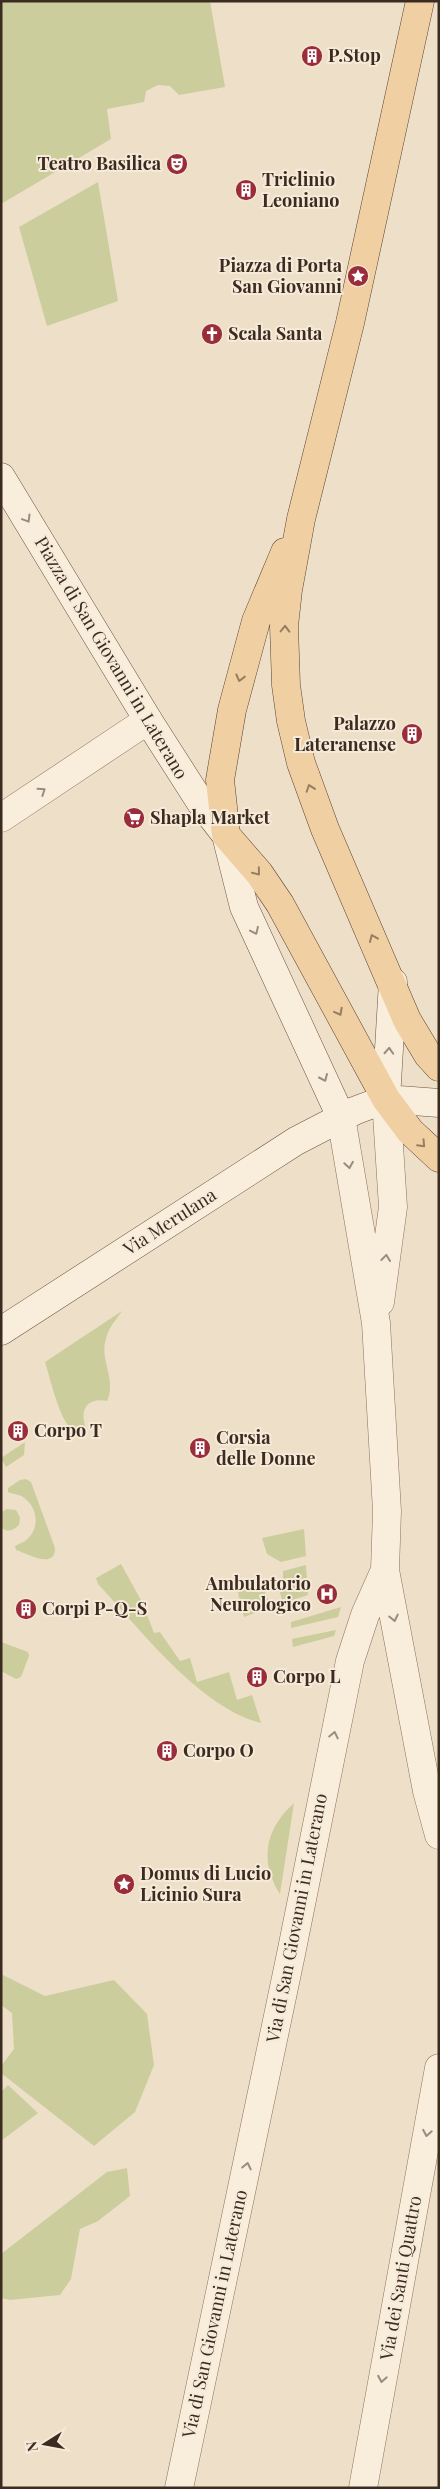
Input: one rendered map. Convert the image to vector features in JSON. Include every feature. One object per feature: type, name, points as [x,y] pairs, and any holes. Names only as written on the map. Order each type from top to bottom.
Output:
[{"type":"main road","points":[[301,519],[350,323],[420,1]]},
{"type":"main road","name":"Piazza di San Giovanni in Laterano","points":[[301,519],[273,577],[256,621],[232,710],[220,780],[226,835],[259,873],[280,904],[386,1099],[410,1131],[439,1158]]},
{"type":"main road","name":"Piazza di San Giovanni in Laterano","points":[[301,519],[288,590],[284,626],[286,685],[291,722],[312,796],[414,1034],[439,1067]]},
{"type":"street","name":"Piazza di San Giovanni in Laterano","points":[[1,477],[148,720],[201,803],[226,835],[244,907],[341,1117],[377,1336]]},
{"type":"street","points":[[1,818],[148,720]]},
{"type":"street","name":"Piazza di San Giovanni in Laterano","points":[[377,1336],[393,1202],[386,1099],[393,982]]},
{"type":"street","points":[[341,1117],[386,1099],[406,1099],[439,1103]]},
{"type":"street","name":"Via Merulana","points":[[1,1331],[296,1141],[341,1117]]},
{"type":"street","name":"Via di San Giovanni in Laterano","points":[[179,2488],[291,1954],[350,1661],[362,1622],[385,1570],[387,1494],[377,1336]]},
{"type":"street","points":[[385,1570],[427,1791],[439,1836]]},
{"type":"street","name":"Via dei Santi Quattro","points":[[363,2488],[439,2068]]},
{"type":"green space","points":[[1,1],[210,1],[225,87],[179,95],[170,86],[158,85],[146,91],[144,102],[107,109],[111,139],[1,204]]},
{"type":"green space","points":[[98,182],[118,301],[47,326],[19,227]]},
{"type":"green space","points":[[122,1311],[112,1324],[104,1347],[110,1385],[107,1401],[94,1401],[86,1406],[84,1422],[86,1428],[73,1429],[67,1423],[59,1407],[45,1362]]},
{"type":"green space","points":[[25,1442],[24,1455],[6,1467],[1,1458]]},
{"type":"green space","points":[[26,1479],[31,1482],[55,1548],[54,1555],[51,1558],[40,1559],[16,1550],[15,1546],[25,1541],[34,1530],[36,1518],[28,1501],[21,1496],[8,1492],[8,1488],[20,1480]]},
{"type":"green space","points":[[7,1509],[16,1510],[20,1517],[19,1525],[10,1530],[1,1527],[1,1512]]},
{"type":"green space","points":[[304,1529],[306,1556],[281,1562],[267,1554],[262,1538]]},
{"type":"green space","points":[[121,1564],[142,1602],[154,1633],[160,1632],[180,1661],[190,1658],[197,1682],[229,1672],[237,1700],[252,1695],[261,1723],[238,1714],[215,1701],[194,1684],[172,1665],[98,1584],[96,1578]]},
{"type":"green space","points":[[306,1565],[308,1595],[283,1603],[278,1586],[283,1577],[283,1571]]},
{"type":"green space","points":[[251,1581],[259,1589],[264,1589],[271,1607],[244,1617],[236,1585]]},
{"type":"green space","points":[[341,1607],[338,1617],[291,1628],[291,1622]]},
{"type":"green space","points":[[336,1630],[334,1636],[293,1647],[292,1639]]},
{"type":"green space","points":[[1,1642],[28,1652],[29,1656],[21,1677],[16,1679],[1,1671]]},
{"type":"green space","points":[[294,1803],[280,1894],[269,1870],[268,1846],[277,1824]]},
{"type":"green space","points":[[1,1974],[45,1996],[114,1980],[147,2014],[154,2065],[135,2112],[94,2146],[1,2073],[1,2066],[14,2049],[12,2013],[1,2005]]},
{"type":"green space","points":[[8,2085],[38,2113],[1,2141],[1,2092]]},
{"type":"green space","points":[[127,2168],[130,2196],[98,2221],[80,2229],[71,2279],[60,2295],[10,2300],[1,2298],[1,2254],[107,2172]]},
{"type":"place","name":"P.Stop","points":[[312,56]]},
{"type":"place","name":"Teatro Basilica","points":[[177,164]]},
{"type":"place","name":"Triclinio Leoniano","points":[[246,190]]},
{"type":"place","name":"Piazza di Porta San Giovanni","points":[[358,276]]},
{"type":"place","name":"Scala Santa","points":[[212,334]]},
{"type":"place","name":"Palazzo Lateranense","points":[[412,734]]},
{"type":"place","name":"Shapla Market","points":[[134,818]]},
{"type":"place","name":"Corpo T","points":[[18,1431]]},
{"type":"place","name":"Corsia delle Donne","points":[[200,1448]]},
{"type":"place","name":"Ambulatorio Neurologico","points":[[327,1594]]},
{"type":"place","name":"Corpi P-Q-S","points":[[26,1609]]},
{"type":"place","name":"Corpo L","points":[[257,1677]]},
{"type":"place","name":"Corpo O","points":[[167,1751]]},
{"type":"place","name":"Domus di Lucio Licinio Sura","points":[[124,1884]]}]
